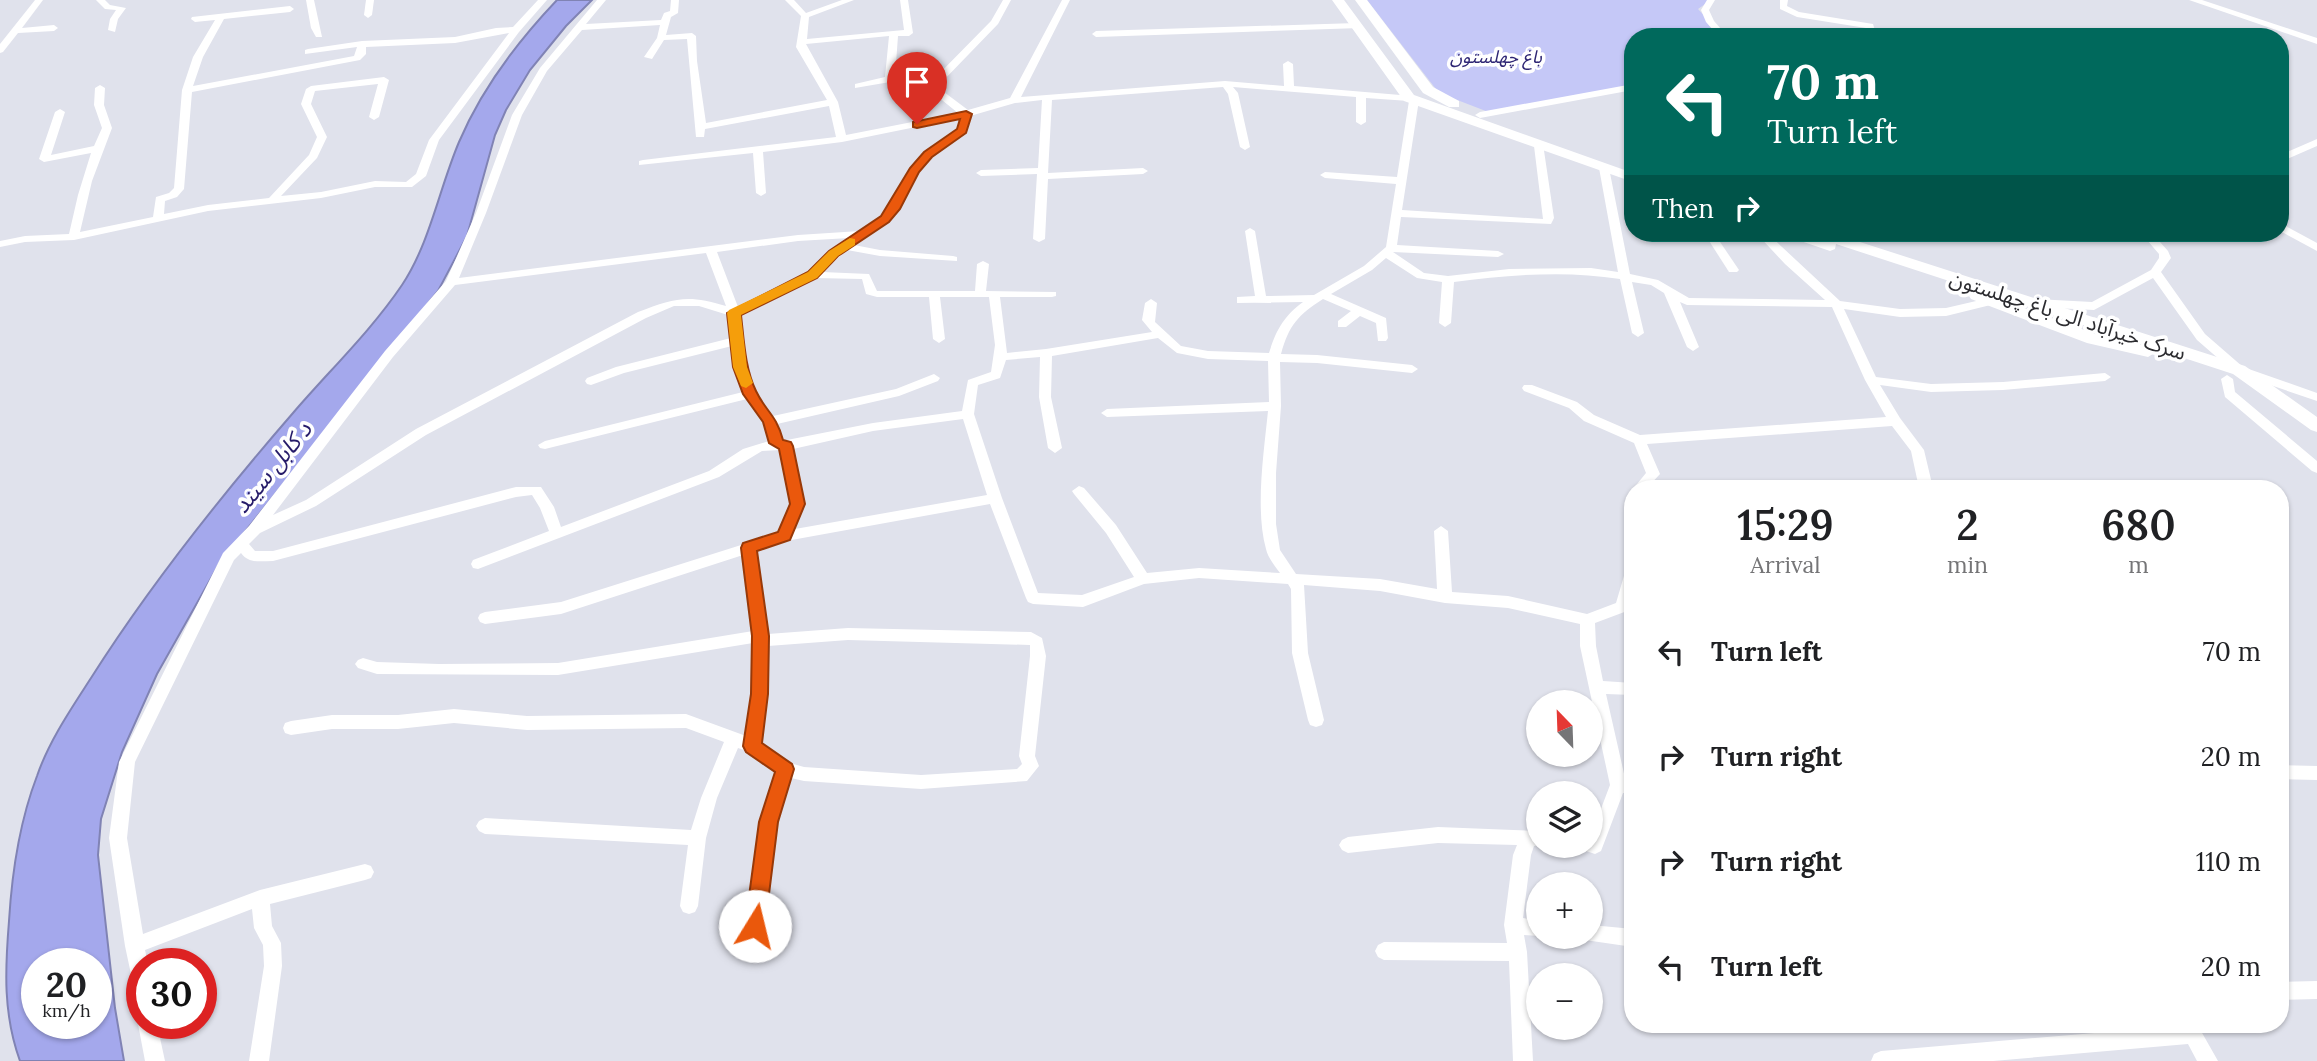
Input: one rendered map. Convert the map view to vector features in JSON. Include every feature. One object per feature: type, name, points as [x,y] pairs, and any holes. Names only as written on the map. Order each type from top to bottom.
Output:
[{"type":"main road","points":[[1338,0],[1412,99],[1624,175]]},
{"type":"main road","points":[[1360,0],[1428,90],[1438,98],[1624,165]]},
{"type":"main road","points":[[1816,242],[1867,260],[1892,258]]},
{"type":"main road","name":"سرک خیرآباد الی باغ چهلستون","points":[[1845,242],[2036,303],[2233,374]]},
{"type":"main road","points":[[1962,280],[1979,298],[2093,339],[2233,374],[2274,393],[2317,426]]},
{"type":"main road","points":[[2233,374],[2266,396],[2317,438]]},
{"type":"street","points":[[0,50],[4,41],[39,0]]},
{"type":"street","points":[[100,0],[107,7],[122,8],[114,19],[112,30]]},
{"type":"street","points":[[310,0],[315,28],[319,35]]},
{"type":"street","points":[[368,15],[370,0]]},
{"type":"street","points":[[0,244],[25,239],[75,237],[208,208],[272,201],[375,184],[408,185],[421,176],[434,140],[516,30],[543,0]]},
{"type":"street","points":[[365,873],[260,898],[134,946],[117,838],[127,762],[228,557],[254,530],[389,354],[451,282],[481,213],[517,115],[542,70],[602,0]]},
{"type":"street","points":[[649,57],[661,38],[667,15],[674,13],[675,0]]},
{"type":"street","points":[[805,16],[850,0]]},
{"type":"street","points":[[802,42],[909,33],[904,0]]},
{"type":"street","points":[[934,84],[985,29],[995,22],[1007,0]]},
{"type":"street","points":[[1014,100],[1066,0]]},
{"type":"street","points":[[1711,0],[1705,10],[1716,28]]},
{"type":"street","points":[[1784,0],[1783,7],[1797,14],[1870,28]]},
{"type":"street","points":[[2193,0],[2278,28]]},
{"type":"street","points":[[794,1],[805,16],[801,47],[833,102],[842,139]]},
{"type":"street","points":[[195,19],[289,9]]},
{"type":"street","points":[[158,218],[160,199],[173,195],[179,189],[187,90],[198,57],[220,18]]},
{"type":"street","points":[[580,27],[665,22]]},
{"type":"street","points":[[1096,34],[1357,26]]},
{"type":"street","points":[[15,31],[54,28]]},
{"type":"street","points":[[308,52],[362,44],[455,40],[496,31],[516,30]]},
{"type":"street","points":[[2289,32],[2317,41]]},
{"type":"street","points":[[890,79],[894,34]]},
{"type":"street","points":[[661,38],[692,36],[691,59],[700,97],[701,132],[833,102]]},
{"type":"street","points":[[187,90],[357,58],[361,54],[362,44]]},
{"type":"street","points":[[1288,64],[1289,87]]},
{"type":"street","points":[[858,86],[890,79],[934,84]]},
{"type":"street","points":[[272,201],[283,184],[311,161],[318,151],[322,138],[306,104],[311,89],[384,80],[374,117]]},
{"type":"street","points":[[934,84],[935,90],[966,114]]},
{"type":"street","points":[[1224,84],[1233,93],[1245,146]]},
{"type":"street","points":[[643,163],[842,139],[966,114],[1014,100],[1047,97],[1224,84],[1289,87],[1412,99],[1404,181],[1389,251]]},
{"type":"street","points":[[75,237],[82,194],[96,149],[107,128],[99,105],[100,88]]},
{"type":"street","points":[[1480,115],[1624,89]]},
{"type":"street","points":[[1361,94],[1361,121]]},
{"type":"street","points":[[1040,239],[1047,97]]},
{"type":"street","points":[[60,112],[44,159],[96,149]]},
{"type":"street","points":[[254,530],[311,503],[421,432],[642,315],[673,303],[700,302],[734,313],[813,275],[844,246],[885,219],[894,209],[914,170],[928,155],[962,131],[966,114]]},
{"type":"street","points":[[2289,155],[2317,142]]},
{"type":"street","points":[[1395,213],[1547,222],[1549,218],[1539,145]]},
{"type":"street","points":[[758,151],[761,193]]},
{"type":"street","points":[[1604,168],[1638,333]]},
{"type":"street","points":[[981,173],[1143,171]]},
{"type":"street","points":[[1325,175],[1404,181]]},
{"type":"street","points":[[1251,230],[1261,298]]},
{"type":"street","points":[[2289,231],[2317,248]]},
{"type":"street","points":[[451,282],[798,237],[862,234]]},
{"type":"street","points":[[1715,242],[1733,270]]},
{"type":"street","points":[[1770,242],[1836,304],[1871,380],[1895,421],[1917,450],[1924,480]]},
{"type":"street","points":[[2036,303],[2094,306],[2155,272],[2165,258],[2154,242]]},
{"type":"street","points":[[844,246],[880,253],[953,259]]},
{"type":"street","points":[[711,250],[734,313],[740,367],[750,394],[771,421],[781,445],[797,504],[785,536]]},
{"type":"street","points":[[1389,251],[1421,276],[1448,279],[1508,272],[1591,271],[1654,282],[1687,301],[1836,304],[1900,313],[1946,312],[2015,296]]},
{"type":"street","points":[[1316,720],[1300,653],[1298,589],[1273,551],[1269,524],[1269,473],[1275,406],[1273,358],[1282,333],[1291,317],[1319,296],[1368,268],[1389,251],[1498,254]]},
{"type":"street","points":[[980,294],[983,264]]},
{"type":"street","points":[[2155,272],[2201,337],[2233,374],[2229,394],[2317,468]]},
{"type":"street","points":[[813,275],[865,276],[869,280],[870,292],[877,294],[1052,294]]},
{"type":"street","points":[[1445,323],[1448,279]]},
{"type":"street","points":[[1669,290],[1693,347]]},
{"type":"street","points":[[934,294],[939,339]]},
{"type":"street","points":[[994,294],[1001,357],[996,375],[972,383],[968,414],[995,498],[1033,598],[1083,601],[1143,579],[1199,573],[1380,585],[1445,597],[1508,602],[1587,620],[1622,607],[1624,600]]},
{"type":"street","points":[[1241,300],[1319,296],[1382,321],[1382,338]]},
{"type":"street","points":[[1151,303],[1148,320],[1177,349],[1208,355],[1317,359],[1412,369]]},
{"type":"street","points":[[1342,324],[1359,311]]},
{"type":"street","points":[[1001,357],[1046,353],[1162,334]]},
{"type":"street","points":[[592,381],[621,370],[736,341]]},
{"type":"street","points":[[1046,353],[1045,397],[1055,448]]},
{"type":"street","name":"سرک خیرآباد الی باغ چهلستون","points":[[2233,374],[2317,397]]},
{"type":"street","points":[[1871,380],[1931,388],[2003,386],[2105,377]]},
{"type":"street","points":[[771,421],[899,392],[934,379]]},
{"type":"street","points":[[1528,388],[1573,405],[1589,418],[1639,440],[1895,421]]},
{"type":"street","points":[[545,445],[750,394]]},
{"type":"street","points":[[1107,413],[1275,406]]},
{"type":"street","points":[[478,564],[715,474],[739,456],[781,445],[873,428],[968,414]]},
{"type":"street","points":[[1639,440],[1653,474],[1647,480]]},
{"type":"street","points":[[241,543],[251,556],[273,556],[516,492],[536,490],[547,507],[557,534]]},
{"type":"street","points":[[1079,491],[1111,529],[1143,579]]},
{"type":"street","points":[[485,618],[561,608],[647,578],[785,536],[995,498]]},
{"type":"street","points":[[1441,531],[1445,597]]},
{"type":"street","points":[[749,548],[761,636],[760,694],[753,746]]},
{"type":"street","points":[[1587,620],[1588,646],[1597,687],[1624,782]]},
{"type":"street","points":[[291,728],[332,722],[398,722],[454,716],[527,723],[686,721],[733,741],[753,746],[785,769],[804,774],[921,782],[1021,776],[1031,766],[1027,756],[1037,642],[1031,638],[848,634],[764,640],[761,636]]},
{"type":"street","points":[[363,664],[377,668],[439,670],[558,669],[761,636]]},
{"type":"street","points":[[1597,687],[1624,688]]},
{"type":"street","points":[[689,906],[697,838],[709,798],[733,741]]},
{"type":"street","points":[[751,950],[769,822],[785,769]]},
{"type":"street","points":[[2289,772],[2317,773]]},
{"type":"street","points":[[1603,830],[1624,787]]},
{"type":"street","points":[[485,826],[697,838]]},
{"type":"street","points":[[1348,845],[1438,835],[1526,839]]},
{"type":"street","points":[[1523,1061],[1518,952],[1513,925],[1522,855],[1526,849]]},
{"type":"street","points":[[259,1061],[273,966],[272,943],[263,928],[260,898]]},
{"type":"street","points":[[1513,925],[1526,927]]},
{"type":"street","points":[[1603,935],[1624,937]]},
{"type":"street","points":[[1384,951],[1518,952]]},
{"type":"street","points":[[2289,991],[2317,990]]},
{"type":"street","points":[[1881,1061],[2151,1033]]},
{"type":"street","points":[[2192,1033],[2208,1061]]},
{"type":"street","points":[[151,1039],[155,1061]]},
{"type":"green space","name":"باغ چهلستون","points":[[1367,0],[1711,0],[1698,9],[1716,28],[1624,28],[1624,90],[1491,113],[1439,93]]},
{"type":"water","name":"د کابل سيند","points":[[557,0],[592,0],[566,26],[530,70],[506,110],[495,135],[467,236],[438,291],[219,564],[157,674],[122,752],[101,819],[98,855],[108,948],[21,948],[21,1039],[112,1039],[112,981],[124,1061],[20,1061],[8,1009],[10,902],[21,829],[48,750],[68,713],[114,643],[187,542],[266,444],[349,351],[402,285],[420,252],[468,122],[514,49]]},
{"type":"slow traffic","points":[[746,383],[740,367],[734,313],[813,275],[833,254],[850,242]]},
{"type":"route","points":[[755,926],[769,822],[785,769],[753,746],[760,694],[761,636],[749,548],[785,536],[797,504],[786,446],[776,443],[771,421],[750,394],[740,367],[734,313],[813,275],[833,254],[885,219],[894,209],[914,170],[928,155],[962,131],[966,114],[917,124]]}]
